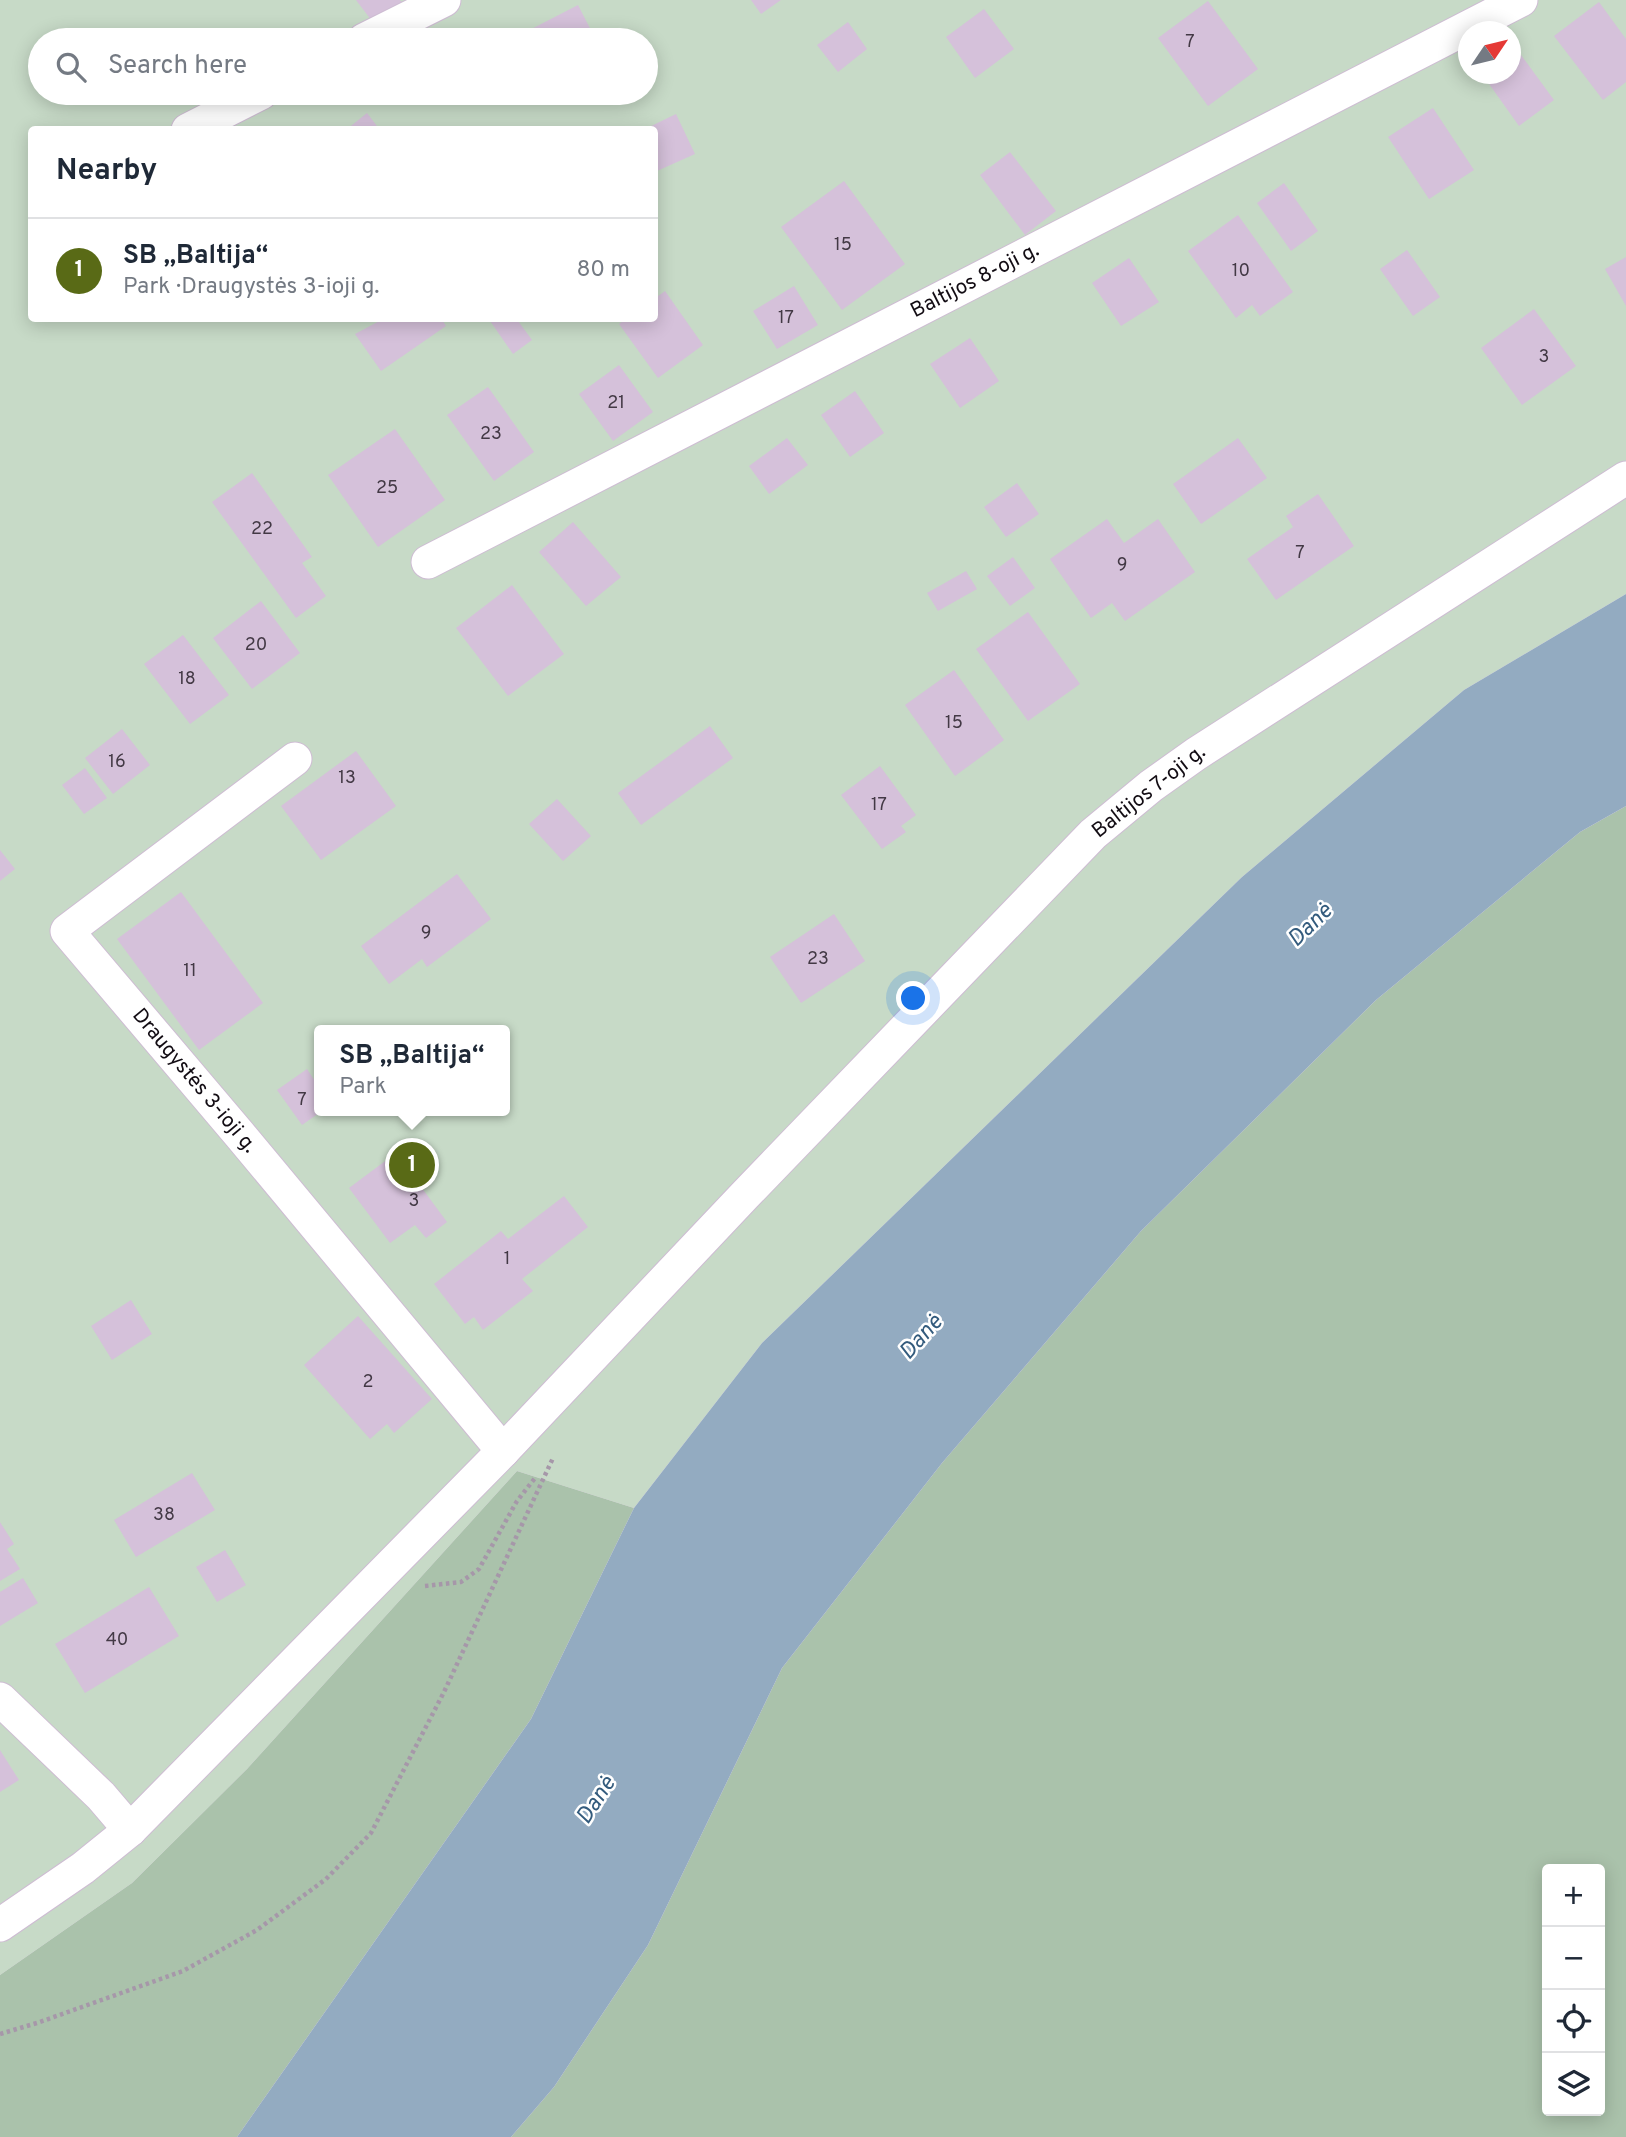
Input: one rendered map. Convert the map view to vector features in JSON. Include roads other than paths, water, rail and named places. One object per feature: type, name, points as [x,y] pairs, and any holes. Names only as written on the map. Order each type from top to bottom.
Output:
[{"type":"street","points":[[388,28],[444,0]]},
{"type":"street","name":"Baltijos 8-oji g.","points":[[428,562],[1521,0]]},
{"type":"street","points":[[196,126],[237,105]]},
{"type":"street","name":"Baltijos 7-oji g.","points":[[0,1925],[83,1868],[130,1830],[503,1451],[745,1195],[1094,834],[1151,786],[1196,754],[1626,478]]},
{"type":"street","name":"Draugystės 3-ioji g.","points":[[295,759],[67,931],[503,1451]]},
{"type":"street","points":[[0,1699],[100,1796],[130,1830]]},
{"type":"water","name":"Danė","points":[[1626,594],[1626,806],[1580,832],[1376,1000],[1141,1231],[942,1463],[782,1668],[648,1945],[554,2087],[511,2137],[237,2137],[531,1719],[634,1508],[762,1343],[1242,877],[1464,690]]},
{"type":"place","name":"SB „Baltija“","points":[[412,1165]]}]
